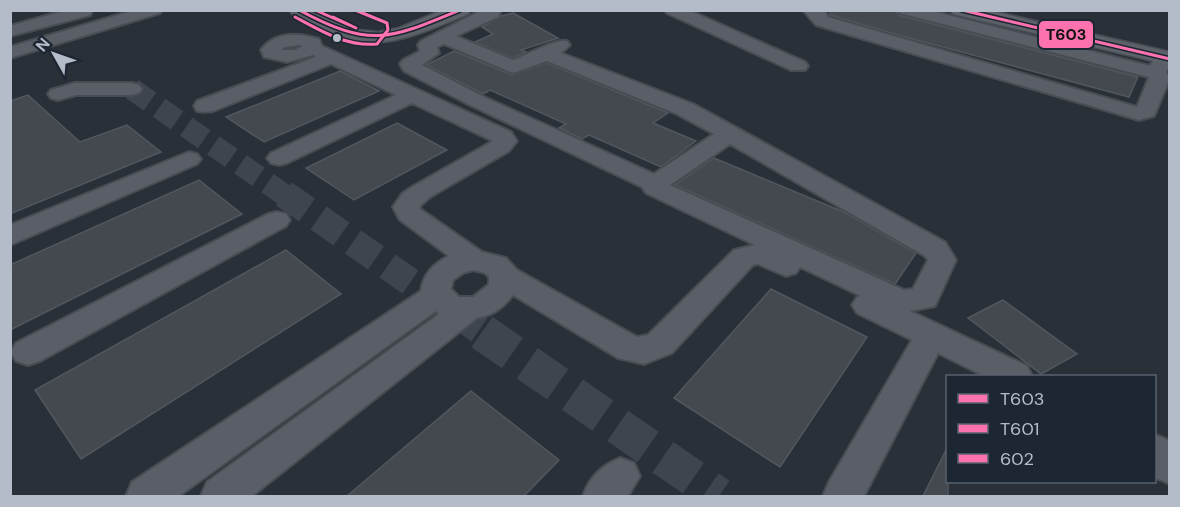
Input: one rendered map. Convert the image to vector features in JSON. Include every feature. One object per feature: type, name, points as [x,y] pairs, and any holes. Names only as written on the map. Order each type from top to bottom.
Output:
[{"type":"main road","points":[[298,10],[347,35],[404,33],[461,10]]},
{"type":"main road","points":[[960,10],[1163,63]]},
{"type":"main road","points":[[337,11],[377,33]]},
{"type":"main road","points":[[337,11],[377,17],[403,16],[430,11]]},
{"type":"main road","points":[[377,33],[389,26],[430,11]]},
{"type":"street","points":[[10,31],[86,10]]},
{"type":"street","points":[[10,44],[126,10]]},
{"type":"street","points":[[10,53],[154,10]]},
{"type":"street","points":[[444,37],[513,67],[554,50],[685,109],[935,249],[942,260],[924,298],[901,302],[655,188],[653,183],[477,101],[411,67],[410,64],[430,53],[427,45],[453,30],[492,13],[490,10]]},
{"type":"street","points":[[673,10],[798,66]]},
{"type":"street","points":[[816,11],[822,21],[1139,114],[1146,111],[1160,77],[1163,63],[906,10]]},
{"type":"street","points":[[721,54],[746,43]]},
{"type":"street","points":[[312,48],[503,137],[506,141],[501,146],[421,192],[406,207],[409,214],[473,260]]},
{"type":"street","points":[[206,106],[332,57]]},
{"type":"street","points":[[58,94],[75,89],[132,89]]},
{"type":"street","points":[[279,158],[412,94]]},
{"type":"street","points":[[653,183],[662,180],[729,134]]},
{"type":"street","points":[[10,236],[189,159]]},
{"type":"street","points":[[28,352],[277,220]]},
{"type":"street","points":[[505,277],[630,349],[644,351],[660,344],[744,257],[760,254],[1013,375]]},
{"type":"street","points":[[473,260],[494,264],[505,277],[505,286],[500,294],[481,307],[453,302],[436,285],[444,271],[461,262],[473,260]]},
{"type":"street","points":[[146,496],[453,302]]},
{"type":"street","points":[[221,496],[453,302]]},
{"type":"street","points":[[843,496],[931,335]]},
{"type":"street","points":[[1156,452],[1170,466]]},
{"type":"building","points":[[830,10],[895,10],[899,15],[1138,77],[1129,97],[898,35],[830,15]]},
{"type":"building","points":[[513,13],[558,38],[521,50],[526,52],[513,58],[475,42],[493,34],[482,27],[501,16]]},
{"type":"building","points":[[454,51],[512,75],[547,63],[668,113],[653,123],[696,141],[661,167],[589,135],[582,139],[559,128],[566,124],[490,90],[483,94],[426,65]]},
{"type":"building","points":[[340,71],[379,91],[264,142],[226,117]]},
{"type":"building","points":[[28,95],[80,142],[127,125],[161,152],[10,214],[10,101]]},
{"type":"building","points":[[397,123],[447,150],[354,200],[306,168]]},
{"type":"building","points":[[714,158],[846,213],[916,253],[895,284],[675,185]]},
{"type":"building","points":[[199,180],[242,214],[10,330],[10,265]]},
{"type":"building","points":[[286,250],[341,294],[81,459],[35,390]]},
{"type":"building","points":[[771,289],[867,337],[780,467],[674,398]]},
{"type":"building","points":[[1003,300],[1077,354],[1041,374],[968,318]]},
{"type":"building","points":[[471,391],[559,460],[524,496],[347,496]]},
{"type":"building","points":[[946,450],[948,496],[923,496]]},
{"type":"tunnel","points":[[132,89],[286,196]]},
{"type":"tunnel","points":[[284,194],[484,333]]},
{"type":"tunnel","points":[[482,332],[719,496]]},
{"type":"transit line","name":"T603","points":[[299,10],[344,32],[379,37],[396,34],[460,10]]},
{"type":"transit line","name":"602","points":[[315,10],[356,28],[333,17]]},
{"type":"transit line","name":"T601","points":[[295,17],[345,41],[356,44],[377,44],[388,30],[387,23],[355,10]]},
{"type":"transit line","name":"T603","points":[[962,10],[1170,59]]}]
